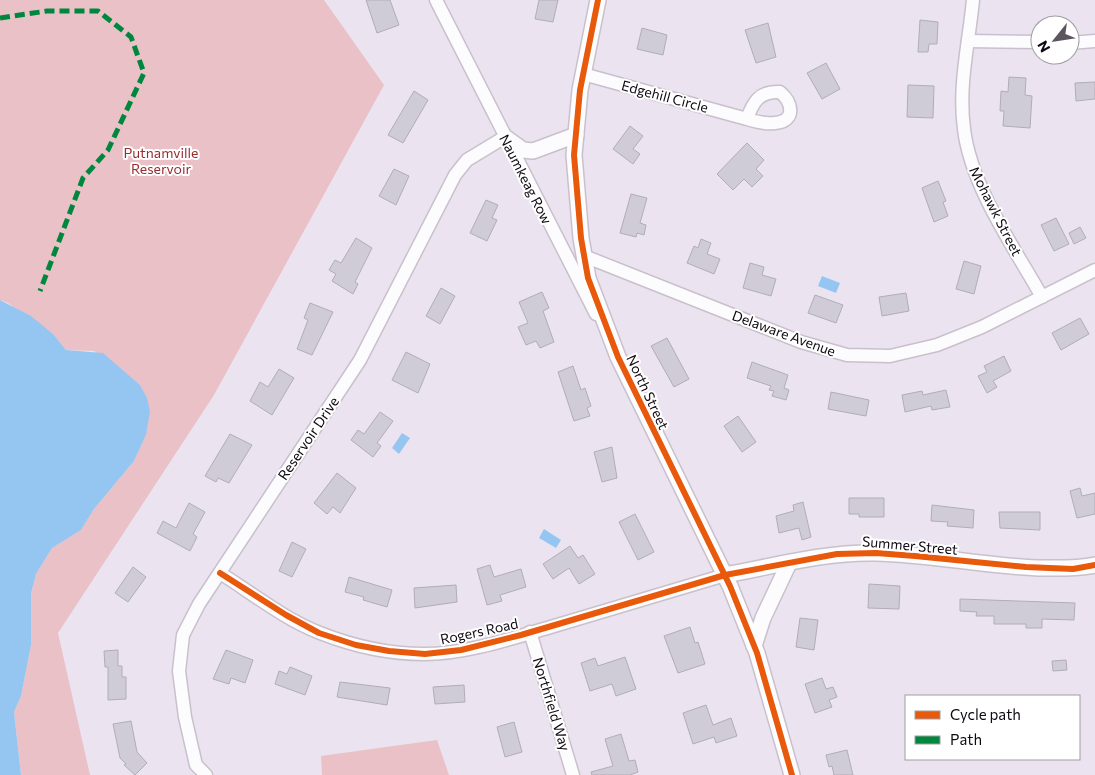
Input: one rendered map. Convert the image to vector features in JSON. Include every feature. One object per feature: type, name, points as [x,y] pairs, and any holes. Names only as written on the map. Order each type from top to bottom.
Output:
[{"type":"street","name":"Naumkeag Row","points":[[436,0],[618,357]]},
{"type":"street","name":"North Street","points":[[598,0],[583,74],[574,155],[588,278],[618,357],[725,575],[754,646],[792,775]]},
{"type":"street","name":"Mohawk Street","points":[[973,0],[963,78],[964,129],[974,169],[1042,297]]},
{"type":"street","points":[[1080,42],[1095,40]]},
{"type":"street","points":[[968,41],[1030,42]]},
{"type":"street","name":"Edgehill Circle","points":[[583,74],[747,119]]},
{"type":"street","points":[[505,137],[523,150],[533,151],[576,135]]},
{"type":"street","name":"Reservoir Drive","points":[[206,775],[193,770],[179,671],[183,635],[220,573],[360,360],[455,175],[467,160],[505,137]]},
{"type":"street","name":"Delaware Avenue","points":[[584,256],[801,342],[847,355],[890,356],[937,346],[982,328],[1095,270]]},
{"type":"street","name":"Summer Street","points":[[725,575],[837,554],[876,553],[1026,567],[1073,569],[1095,565]]},
{"type":"street","points":[[754,646],[763,618],[789,563]]},
{"type":"street","name":"Rogers Road","points":[[220,573],[286,615],[319,633],[389,651],[425,654],[461,650],[530,632],[725,575]]},
{"type":"street","name":"Northfield Way","points":[[530,632],[572,775]]},
{"type":"green space","name":"Putnamville Reservoir","points":[[0,0],[324,0],[384,85],[214,395],[58,633],[90,775],[21,775],[14,712],[21,696],[31,645],[31,594],[36,574],[52,548],[81,530],[94,509],[134,461],[146,435],[140,385],[94,351],[66,350],[54,335],[8,303],[0,300]]},
{"type":"green space","points":[[437,740],[449,775],[322,775],[321,756]]},
{"type":"water","points":[[822,276],[840,283],[836,293],[818,286]]},
{"type":"water","points":[[0,300],[31,316],[54,335],[66,350],[103,353],[140,385],[147,398],[150,411],[146,435],[134,461],[94,509],[81,530],[52,548],[36,574],[31,594],[31,645],[21,696],[14,712],[21,775],[0,775]]},
{"type":"water","points":[[402,433],[410,438],[399,454],[392,448]]},
{"type":"water","points":[[544,529],[561,540],[556,548],[539,538]]},
{"type":"building","points":[[366,0],[390,0],[399,25],[377,33]]},
{"type":"building","points":[[539,0],[558,0],[553,22],[535,19]]},
{"type":"building","points":[[920,20],[938,22],[937,44],[929,44],[928,52],[918,52]]},
{"type":"building","points":[[768,23],[776,57],[756,63],[745,30]]},
{"type":"building","points":[[642,28],[667,35],[663,55],[637,49]]},
{"type":"building","points":[[826,63],[840,89],[822,99],[807,73]]},
{"type":"building","points":[[1009,77],[1026,78],[1025,95],[1032,96],[1030,128],[1003,126],[1004,111],[1000,111],[1001,91],[1008,92]]},
{"type":"building","points":[[1095,82],[1095,99],[1076,101],[1075,83]]},
{"type":"building","points":[[908,85],[934,86],[933,118],[907,117]]},
{"type":"building","points":[[414,91],[428,100],[403,143],[388,135]]},
{"type":"building","points":[[630,126],[643,136],[633,149],[640,154],[633,164],[613,149]]},
{"type":"building","points":[[747,143],[764,160],[756,169],[763,176],[752,187],[744,179],[733,190],[717,174]]},
{"type":"building","points":[[394,169],[409,176],[396,205],[379,196]]},
{"type":"building","points":[[938,181],[946,201],[943,202],[948,216],[934,222],[922,188]]},
{"type":"building","points":[[631,194],[647,198],[640,223],[646,225],[644,235],[637,233],[636,237],[620,233]]},
{"type":"building","points":[[486,200],[498,205],[492,218],[497,220],[487,241],[470,233]]},
{"type":"building","points":[[1056,218],[1069,244],[1054,251],[1041,225]]},
{"type":"building","points":[[1080,227],[1086,238],[1074,244],[1069,233]]},
{"type":"building","points":[[356,238],[372,248],[355,282],[358,284],[353,294],[332,281],[336,274],[329,270],[335,260],[341,263]]},
{"type":"building","points":[[701,239],[711,243],[707,254],[720,259],[714,274],[687,263],[694,246],[698,248]]},
{"type":"building","points":[[964,261],[981,266],[974,294],[956,289]]},
{"type":"building","points":[[750,263],[764,267],[762,275],[776,279],[771,296],[743,288]]},
{"type":"building","points":[[441,288],[455,296],[440,324],[426,316]]},
{"type":"building","points":[[542,292],[549,308],[543,311],[554,342],[540,348],[536,341],[526,345],[518,327],[528,323],[519,302]]},
{"type":"building","points":[[906,293],[909,311],[882,316],[879,297]]},
{"type":"building","points":[[815,295],[843,305],[836,323],[808,313]]},
{"type":"building","points":[[310,303],[333,312],[312,355],[297,349],[308,320],[304,318]]},
{"type":"building","points":[[1080,318],[1089,334],[1061,350],[1052,333]]},
{"type":"building","points":[[667,338],[689,379],[674,387],[651,346]]},
{"type":"building","points":[[406,352],[430,364],[418,393],[392,380]]},
{"type":"building","points":[[1004,356],[1011,371],[993,381],[997,387],[987,393],[978,376],[987,372],[984,366]]},
{"type":"building","points":[[752,362],[788,375],[784,388],[789,390],[786,400],[772,396],[774,391],[769,390],[771,386],[747,378]]},
{"type":"building","points":[[573,366],[581,390],[585,388],[591,406],[587,408],[590,416],[574,421],[558,372]]},
{"type":"building","points":[[279,369],[294,378],[272,415],[250,401],[260,382],[268,387]]},
{"type":"building","points":[[946,390],[950,407],[932,410],[931,406],[905,412],[902,395],[922,391],[923,395]]},
{"type":"building","points":[[831,392],[869,400],[866,416],[828,409]]},
{"type":"building","points":[[380,412],[393,421],[377,443],[381,446],[373,457],[351,440],[358,430],[364,434]]},
{"type":"building","points":[[738,416],[756,442],[742,452],[724,426]]},
{"type":"building","points":[[230,434],[252,445],[229,483],[218,478],[216,482],[205,476]]},
{"type":"building","points":[[612,447],[617,478],[602,482],[594,452]]},
{"type":"building","points":[[337,473],[356,488],[340,513],[333,507],[327,514],[314,503]]},
{"type":"building","points":[[1080,488],[1082,496],[1095,493],[1095,514],[1077,518],[1070,491]]},
{"type":"building","points":[[849,498],[884,498],[884,517],[859,517],[859,514],[849,514]]},
{"type":"building","points":[[803,502],[811,537],[802,540],[799,528],[779,533],[776,516],[794,511],[793,505]]},
{"type":"building","points":[[189,503],[205,512],[193,534],[197,537],[190,551],[157,533],[163,521],[176,528]]},
{"type":"building","points":[[932,505],[974,510],[973,528],[947,526],[948,522],[931,521]]},
{"type":"building","points":[[999,512],[1040,512],[1040,530],[1000,528]]},
{"type":"building","points":[[635,514],[654,552],[638,560],[619,522]]},
{"type":"building","points":[[292,542],[306,549],[292,577],[279,571]]},
{"type":"building","points":[[570,546],[578,558],[583,555],[595,574],[579,584],[569,568],[553,579],[543,564]]},
{"type":"building","points":[[490,565],[494,577],[521,569],[526,587],[500,595],[502,601],[487,605],[477,569]]},
{"type":"building","points":[[133,567],[146,577],[128,602],[115,593]]},
{"type":"building","points":[[349,577],[392,590],[387,607],[363,600],[364,597],[345,592]]},
{"type":"building","points":[[869,584],[900,586],[899,609],[868,608]]},
{"type":"building","points":[[456,585],[457,602],[415,608],[414,588]]},
{"type":"building","points":[[960,599],[1075,603],[1074,620],[1042,619],[1042,628],[1026,628],[1026,624],[994,624],[994,616],[976,616],[977,612],[960,611]]},
{"type":"building","points":[[800,618],[818,620],[814,650],[796,647]]},
{"type":"building","points":[[690,627],[695,643],[698,642],[705,664],[678,673],[664,636]]},
{"type":"building","points":[[118,650],[118,666],[122,666],[122,677],[126,677],[126,699],[108,700],[108,667],[105,667],[104,651]]},
{"type":"building","points":[[226,650],[253,660],[245,683],[231,678],[229,684],[213,679]]},
{"type":"building","points":[[625,657],[636,689],[616,696],[612,684],[590,691],[581,663],[595,658],[598,666]]},
{"type":"building","points":[[1066,660],[1067,670],[1053,671],[1052,661]]},
{"type":"building","points":[[290,667],[312,676],[305,695],[275,684],[279,671],[287,674]]},
{"type":"building","points":[[822,678],[826,689],[833,687],[837,697],[829,700],[832,707],[815,713],[805,684]]},
{"type":"building","points":[[340,682],[390,688],[387,705],[337,697]]},
{"type":"building","points":[[464,685],[465,702],[435,704],[433,687]]},
{"type":"building","points":[[706,705],[713,725],[731,718],[737,736],[716,743],[714,737],[693,744],[683,713]]},
{"type":"building","points":[[131,721],[137,752],[147,763],[135,775],[124,765],[126,764],[120,758],[113,724]]},
{"type":"building","points":[[514,722],[522,752],[505,757],[497,727]]},
{"type":"building","points":[[621,734],[629,761],[635,760],[638,772],[630,775],[592,775],[591,772],[613,766],[605,739]]},
{"type":"building","points":[[847,750],[853,775],[834,775],[832,766],[829,767],[826,755]]},
{"type":"marked path","points":[[0,18],[47,11],[98,11],[131,37],[144,73],[108,150],[83,178],[40,291]]},
{"type":"cycle path","points":[[598,0],[580,90],[574,155],[581,238],[588,278],[618,357],[730,586],[757,653],[792,775]]},
{"type":"cycle path","points":[[220,573],[286,615],[319,633],[356,645],[389,651],[425,654],[461,650],[521,635],[725,575],[837,554],[876,553],[1026,567],[1073,569],[1095,565]]}]
